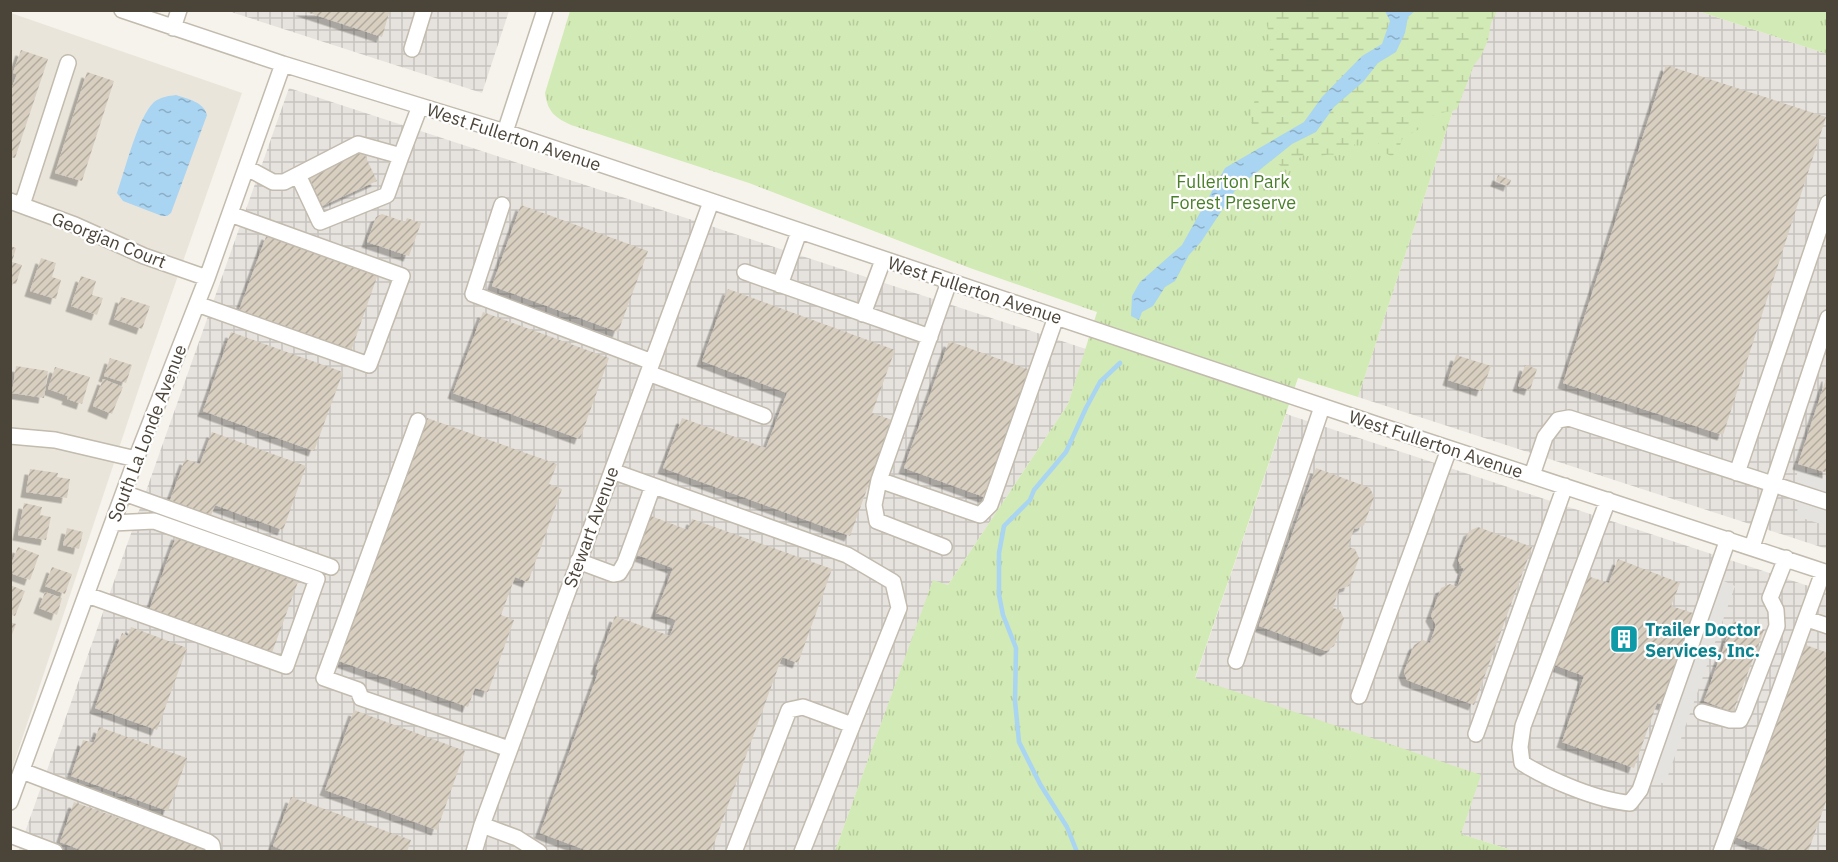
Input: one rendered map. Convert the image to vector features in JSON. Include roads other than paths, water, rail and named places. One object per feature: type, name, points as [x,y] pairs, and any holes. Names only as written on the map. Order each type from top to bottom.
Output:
[{"type":"street","name":"West Fullerton Avenue","points":[[122,10],[283,64],[505,132],[1322,407],[1825,572]]},
{"type":"street","points":[[173,28],[179,10]]},
{"type":"street","points":[[412,49],[424,10]]},
{"type":"street","points":[[505,132],[545,10]]},
{"type":"street","points":[[16,203],[68,63]]},
{"type":"street","name":"South La Londe Avenue","points":[[10,802],[136,459],[207,278],[283,64]]},
{"type":"street","points":[[298,175],[320,222],[387,195],[420,106]]},
{"type":"street","points":[[247,168],[273,182],[284,182],[358,144],[401,156]]},
{"type":"street","name":"Stewart Avenue","points":[[474,852],[509,749],[711,202]]},
{"type":"street","name":"Georgian Court","points":[[16,203],[75,225],[144,256],[207,278]]},
{"type":"street","points":[[1737,473],[1827,203]]},
{"type":"street","points":[[502,205],[473,294],[764,416]]},
{"type":"street","points":[[197,304],[369,365],[402,276],[230,214]]},
{"type":"street","points":[[780,285],[799,232]]},
{"type":"street","points":[[863,314],[883,260]]},
{"type":"street","points":[[745,272],[930,337]]},
{"type":"street","points":[[944,547],[877,521],[874,505],[879,480],[949,282]]},
{"type":"street","points":[[879,480],[980,515],[990,505],[1056,316]]},
{"type":"street","points":[[1752,547],[1827,318]]},
{"type":"street","points":[[1236,661],[1322,407]]},
{"type":"street","points":[[1532,476],[1545,437],[1558,420],[1569,418],[1827,502]]},
{"type":"street","points":[[418,421],[324,678],[358,690],[361,698],[509,749]]},
{"type":"street","points":[[10,436],[55,440],[136,459]]},
{"type":"street","points":[[1359,696],[1449,449]]},
{"type":"street","points":[[612,471],[847,555],[893,582],[899,608],[802,852]]},
{"type":"street","points":[[578,561],[614,574],[619,573],[625,563],[653,486]]},
{"type":"street","points":[[1476,734],[1565,486]]},
{"type":"street","points":[[124,493],[331,567]]},
{"type":"street","points":[[1608,500],[1523,726],[1521,747],[1522,763],[1544,776],[1615,802],[1630,803],[1640,790],[1728,539]]},
{"type":"street","points":[[87,595],[286,666],[317,579],[154,521],[113,523]]},
{"type":"street","points":[[1702,712],[1730,720],[1740,720],[1777,626],[1776,610],[1770,598],[1786,558]]},
{"type":"street","points":[[1720,852],[1825,572]]},
{"type":"street","points":[[1807,620],[1827,626]]},
{"type":"street","points":[[734,852],[789,710],[803,707],[852,725]]},
{"type":"street","points":[[22,771],[208,842],[212,845],[213,852]]},
{"type":"street","points":[[482,825],[517,838],[539,852]]},
{"type":"street","points":[[10,835],[55,852]]},
{"type":"water","points":[[1385,11],[1415,11],[1408,17],[1405,33],[1396,52],[1378,63],[1363,82],[1334,107],[1316,132],[1292,144],[1236,189],[1201,242],[1189,255],[1175,281],[1165,287],[1153,306],[1142,312],[1139,320],[1131,316],[1132,296],[1140,282],[1182,245],[1225,168],[1304,122],[1322,97],[1362,56],[1382,44],[1390,21]]},
{"type":"water","points":[[176,95],[199,104],[207,115],[171,213],[162,216],[123,201],[117,193],[137,131],[148,109],[159,99]]},
{"type":"waterway","points":[[1077,852],[1067,827],[1040,784],[1019,742],[1015,701],[1016,648],[1003,615],[999,595],[999,553],[1004,526],[1030,500],[1034,490],[1066,452],[1100,382],[1120,363]]},
{"type":"place","name":"Trailer Doctor Services, Inc.","points":[[1624,639]]},
{"type":"park label","name":"Fullerton Park Forest Preserve","points":[[1233,192]]}]
